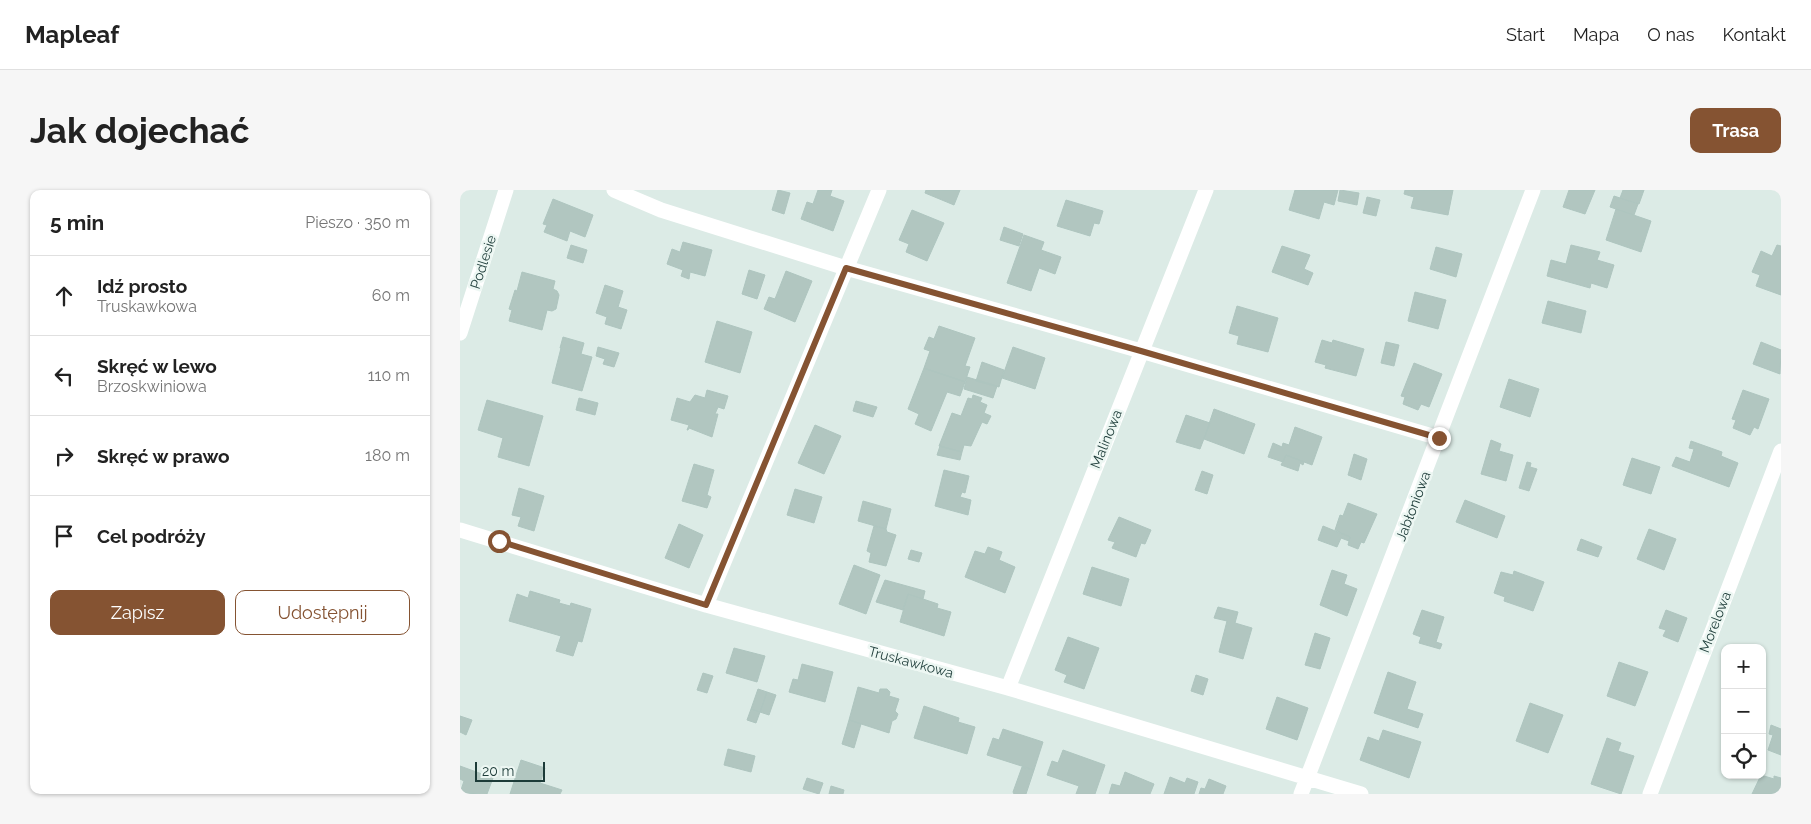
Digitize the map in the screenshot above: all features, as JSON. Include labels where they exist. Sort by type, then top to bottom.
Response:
[{"type":"street","name":"Podlesie","points":[[460,333],[506,190]]},
{"type":"street","points":[[614,190],[661,210],[846,268],[1141,351],[1439,438]]},
{"type":"street","points":[[706,605],[879,190]]},
{"type":"street","name":"Malinowa","points":[[1008,688],[1206,190]]},
{"type":"street","name":"Jabłoniowa","points":[[1301,794],[1533,190]]},
{"type":"street","name":"Morelowa","points":[[1650,794],[1781,451]]},
{"type":"street","name":"Truskawkowa","points":[[460,530],[706,605],[1008,688],[1361,794]]},
{"type":"building","points":[[778,190],[790,193],[784,214],[772,210]]},
{"type":"building","points":[[818,190],[832,190],[830,196],[844,201],[833,231],[801,219],[807,202],[813,204]]},
{"type":"building","points":[[926,190],[960,190],[954,205],[925,193]]},
{"type":"building","points":[[1295,190],[1338,190],[1334,205],[1324,202],[1319,219],[1289,210]]},
{"type":"building","points":[[1340,190],[1359,193],[1357,205],[1338,201]]},
{"type":"building","points":[[1405,190],[1453,190],[1448,215],[1411,208],[1414,197],[1404,194]]},
{"type":"building","points":[[1569,190],[1595,190],[1585,214],[1563,207]]},
{"type":"building","points":[[1623,190],[1644,190],[1639,204],[1620,198]]},
{"type":"building","points":[[1614,196],[1638,204],[1634,215],[1610,207]]},
{"type":"building","points":[[1367,197],[1380,200],[1376,216],[1363,213]]},
{"type":"building","points":[[553,199],[593,215],[585,237],[570,231],[567,241],[544,232],[547,225],[543,224]]},
{"type":"building","points":[[1066,200],[1103,211],[1099,224],[1094,223],[1090,236],[1057,226]]},
{"type":"building","points":[[1616,209],[1651,221],[1641,252],[1606,240]]},
{"type":"building","points":[[912,210],[944,223],[927,261],[906,252],[909,244],[899,240]]},
{"type":"building","points":[[1004,227],[1023,234],[1019,246],[1000,240]]},
{"type":"building","points":[[1024,235],[1044,242],[1041,250],[1061,257],[1055,274],[1039,268],[1031,291],[1007,283]]},
{"type":"building","points":[[683,242],[712,250],[705,276],[690,272],[689,279],[681,276],[683,270],[667,264],[672,249],[680,252]]},
{"type":"building","points":[[571,245],[587,250],[583,263],[567,258]]},
{"type":"building","points":[[1571,245],[1600,252],[1597,260],[1614,265],[1607,288],[1591,283],[1590,288],[1547,276],[1551,260],[1566,264]]},
{"type":"building","points":[[1777,245],[1781,246],[1781,295],[1756,286],[1760,275],[1752,272],[1761,251],[1772,256]]},
{"type":"building","points":[[1282,246],[1310,255],[1304,269],[1313,273],[1308,285],[1272,272]]},
{"type":"building","points":[[1436,247],[1462,254],[1456,277],[1430,269]]},
{"type":"building","points":[[749,270],[765,275],[757,299],[742,294]]},
{"type":"building","points":[[786,271],[812,281],[795,322],[764,309],[769,297],[775,299]]},
{"type":"building","points":[[522,272],[555,281],[553,289],[559,295],[556,309],[552,311],[547,310],[542,330],[509,321],[512,310],[509,309],[515,290],[517,291]]},
{"type":"building","points":[[605,285],[623,291],[618,307],[627,310],[621,329],[605,324],[607,317],[596,313]]},
{"type":"building","points":[[1415,292],[1446,300],[1438,329],[1408,321]]},
{"type":"building","points":[[1548,301],[1586,311],[1581,333],[1542,323]]},
{"type":"building","points":[[1237,306],[1278,318],[1268,352],[1237,344],[1239,336],[1229,333]]},
{"type":"building","points":[[717,321],[752,332],[740,373],[705,362]]},
{"type":"building","points":[[939,326],[975,338],[965,366],[970,367],[965,382],[924,368],[930,351],[924,349],[929,337],[934,339]]},
{"type":"building","points":[[563,337],[584,343],[581,354],[592,357],[582,391],[552,383]]},
{"type":"building","points":[[1322,340],[1332,343],[1333,340],[1364,349],[1356,376],[1325,368],[1326,365],[1315,362]]},
{"type":"building","points":[[1386,342],[1399,345],[1394,366],[1381,363]]},
{"type":"building","points":[[1761,342],[1781,350],[1780,374],[1753,364]]},
{"type":"building","points":[[598,347],[619,353],[614,367],[603,364],[605,359],[596,356]]},
{"type":"building","points":[[1013,347],[1045,358],[1035,389],[1002,378]]},
{"type":"building","points":[[982,362],[1004,370],[999,387],[976,381]]},
{"type":"building","points":[[1414,363],[1442,374],[1429,407],[1421,404],[1418,410],[1403,404],[1405,397],[1401,396]]},
{"type":"building","points":[[924,368],[965,382],[960,396],[947,392],[931,431],[915,424],[919,414],[908,409]]},
{"type":"building","points":[[967,377],[997,386],[993,398],[964,389]]},
{"type":"building","points":[[1509,379],[1539,389],[1530,417],[1500,407]]},
{"type":"building","points":[[707,390],[728,396],[724,409],[718,407],[715,414],[718,414],[712,437],[689,428],[687,430],[689,425],[671,420],[677,398],[690,402],[695,395],[705,398]]},
{"type":"building","points":[[1743,390],[1769,399],[1758,429],[1754,427],[1750,435],[1733,428],[1736,420],[1732,419]]},
{"type":"building","points":[[973,395],[982,398],[980,402],[987,405],[984,413],[991,416],[987,424],[982,422],[971,446],[964,445],[962,452],[939,446],[952,413],[961,416],[968,398],[972,399]]},
{"type":"building","points":[[579,398],[598,403],[595,415],[576,410]]},
{"type":"building","points":[[487,400],[543,416],[529,466],[498,457],[503,438],[478,430]]},
{"type":"building","points":[[856,401],[877,407],[873,417],[853,411]]},
{"type":"building","points":[[1214,409],[1255,424],[1244,454],[1204,439]]},
{"type":"building","points":[[1186,415],[1210,423],[1200,449],[1176,442]]},
{"type":"building","points":[[815,425],[841,436],[824,474],[798,463]]},
{"type":"building","points":[[1295,427],[1322,437],[1312,465],[1286,455],[1283,462],[1268,457],[1273,443],[1282,447],[1283,443],[1289,445]]},
{"type":"building","points":[[1491,440],[1501,444],[1499,451],[1513,455],[1506,481],[1481,474]]},
{"type":"building","points":[[1691,441],[1722,452],[1721,456],[1738,463],[1729,487],[1672,466],[1676,457],[1690,462],[1694,449],[1689,448]]},
{"type":"building","points":[[940,446],[962,452],[960,460],[937,455]]},
{"type":"building","points":[[1354,454],[1367,459],[1361,480],[1348,475]]},
{"type":"building","points":[[1286,455],[1304,462],[1303,465],[1300,463],[1298,471],[1281,465]]},
{"type":"building","points":[[1632,458],[1660,467],[1651,494],[1623,485]]},
{"type":"building","points":[[1527,462],[1531,463],[1530,467],[1537,469],[1529,491],[1519,488]]},
{"type":"building","points":[[694,464],[714,470],[707,495],[711,497],[707,508],[682,501]]},
{"type":"building","points":[[944,470],[969,476],[965,493],[962,492],[960,497],[971,500],[968,515],[935,506]]},
{"type":"building","points":[[1202,471],[1213,475],[1207,494],[1195,490]]},
{"type":"building","points":[[519,488],[544,496],[534,531],[518,526],[521,517],[512,515]]},
{"type":"building","points":[[795,489],[822,497],[814,523],[787,515]]},
{"type":"building","points":[[1465,500],[1505,516],[1497,538],[1456,522]]},
{"type":"building","points":[[863,501],[891,509],[886,529],[858,521]]},
{"type":"building","points":[[1348,503],[1377,514],[1364,543],[1361,542],[1358,549],[1348,545],[1350,537],[1335,530],[1340,515],[1343,516]]},
{"type":"building","points":[[1119,517],[1151,530],[1145,544],[1141,543],[1136,557],[1112,548],[1115,542],[1108,540]]},
{"type":"building","points":[[679,524],[703,535],[689,568],[665,558]]},
{"type":"building","points":[[874,526],[886,529],[887,532],[896,535],[886,566],[869,562],[871,553],[867,551]]},
{"type":"building","points":[[1323,526],[1350,537],[1349,541],[1341,538],[1337,547],[1318,540]]},
{"type":"building","points":[[1649,529],[1676,539],[1664,570],[1637,559]]},
{"type":"building","points":[[1581,539],[1602,547],[1598,557],[1577,550]]},
{"type":"building","points":[[988,547],[1002,552],[999,560],[1015,567],[1005,593],[965,577],[975,551],[985,554]]},
{"type":"building","points":[[911,550],[922,553],[919,562],[908,559]]},
{"type":"building","points":[[854,565],[880,575],[866,614],[839,604]]},
{"type":"building","points":[[1092,567],[1129,579],[1121,606],[1083,594]]},
{"type":"building","points":[[1332,570],[1347,575],[1344,584],[1357,589],[1347,616],[1320,605]]},
{"type":"building","points":[[1514,571],[1544,582],[1533,611],[1504,601],[1505,597],[1494,593],[1501,572],[1513,575]]},
{"type":"building","points":[[885,580],[925,591],[923,599],[908,594],[903,610],[876,602]]},
{"type":"building","points":[[530,591],[560,600],[559,603],[570,606],[571,603],[591,609],[582,642],[578,641],[573,656],[556,651],[561,636],[509,621],[517,594],[528,598]]},
{"type":"building","points":[[908,594],[938,604],[937,608],[951,612],[944,636],[900,622]]},
{"type":"building","points":[[1218,607],[1238,612],[1235,623],[1252,628],[1243,659],[1219,652],[1227,621],[1214,618]]},
{"type":"building","points":[[1422,610],[1444,617],[1436,642],[1442,644],[1440,649],[1419,643],[1421,637],[1413,634]]},
{"type":"building","points":[[1666,610],[1687,618],[1678,642],[1663,636],[1666,630],[1659,628]]},
{"type":"building","points":[[1315,633],[1330,638],[1320,669],[1305,665]]},
{"type":"building","points":[[1068,637],[1099,648],[1084,689],[1064,682],[1067,675],[1055,670]]},
{"type":"building","points":[[734,648],[765,656],[757,682],[726,673]]},
{"type":"building","points":[[1619,662],[1648,672],[1635,706],[1607,696]]},
{"type":"building","points":[[802,664],[833,672],[825,702],[789,692],[793,679],[798,680]]},
{"type":"building","points":[[1388,672],[1416,682],[1407,709],[1423,714],[1418,728],[1374,713]]},
{"type":"building","points":[[703,673],[713,676],[707,693],[697,690]]},
{"type":"building","points":[[1196,675],[1208,679],[1203,695],[1191,691]]},
{"type":"building","points":[[858,687],[879,693],[880,689],[887,689],[890,692],[889,696],[899,699],[895,711],[898,714],[896,719],[892,721],[889,733],[849,720]]},
{"type":"building","points":[[758,689],[767,692],[760,712],[751,709]]},
{"type":"building","points":[[767,692],[776,695],[769,715],[760,712]]},
{"type":"building","points":[[1277,697],[1308,708],[1297,740],[1266,729]]},
{"type":"building","points":[[1530,703],[1563,715],[1548,753],[1516,741]]},
{"type":"building","points":[[924,706],[959,718],[958,722],[975,727],[967,754],[914,738]]},
{"type":"building","points":[[751,709],[760,712],[756,723],[747,720]]},
{"type":"building","points":[[460,716],[472,720],[466,735],[460,732]]},
{"type":"building","points":[[849,720],[861,724],[854,748],[842,744]]},
{"type":"building","points":[[1771,725],[1781,729],[1781,755],[1768,750],[1773,735],[1769,734]]},
{"type":"building","points":[[1003,729],[1043,742],[1034,770],[987,755],[993,738],[999,740]]},
{"type":"building","points":[[1383,730],[1421,742],[1409,778],[1360,760],[1368,737],[1379,741]]},
{"type":"building","points":[[1607,738],[1621,743],[1618,751],[1634,756],[1621,794],[1591,784]]},
{"type":"building","points":[[728,749],[755,756],[751,772],[724,765]]},
{"type":"building","points":[[1063,750],[1105,765],[1095,794],[1076,794],[1079,786],[1047,775],[1052,761],[1058,763]]},
{"type":"building","points":[[521,760],[545,768],[540,783],[562,790],[560,794],[510,794]]},
{"type":"building","points":[[460,766],[493,778],[487,794],[460,793],[464,781],[460,779]]},
{"type":"building","points":[[1022,767],[1034,770],[1026,794],[1014,794],[1013,792]]},
{"type":"building","points":[[1125,772],[1154,784],[1150,794],[1109,794],[1112,784],[1120,786]]},
{"type":"building","points":[[1774,776],[1781,778],[1781,794],[1752,794],[1759,779],[1766,779],[1766,777],[1774,779]]},
{"type":"building","points":[[1170,777],[1185,783],[1187,778],[1198,782],[1194,794],[1164,794]]},
{"type":"building","points":[[807,778],[823,783],[819,794],[803,789]]},
{"type":"building","points":[[1209,779],[1226,786],[1223,794],[1199,794],[1201,788],[1205,789]]},
{"type":"building","points":[[831,786],[844,790],[843,794],[829,794]]},
{"type":"route","points":[[499,541],[706,605],[846,268],[1141,351],[1439,438]]}]
